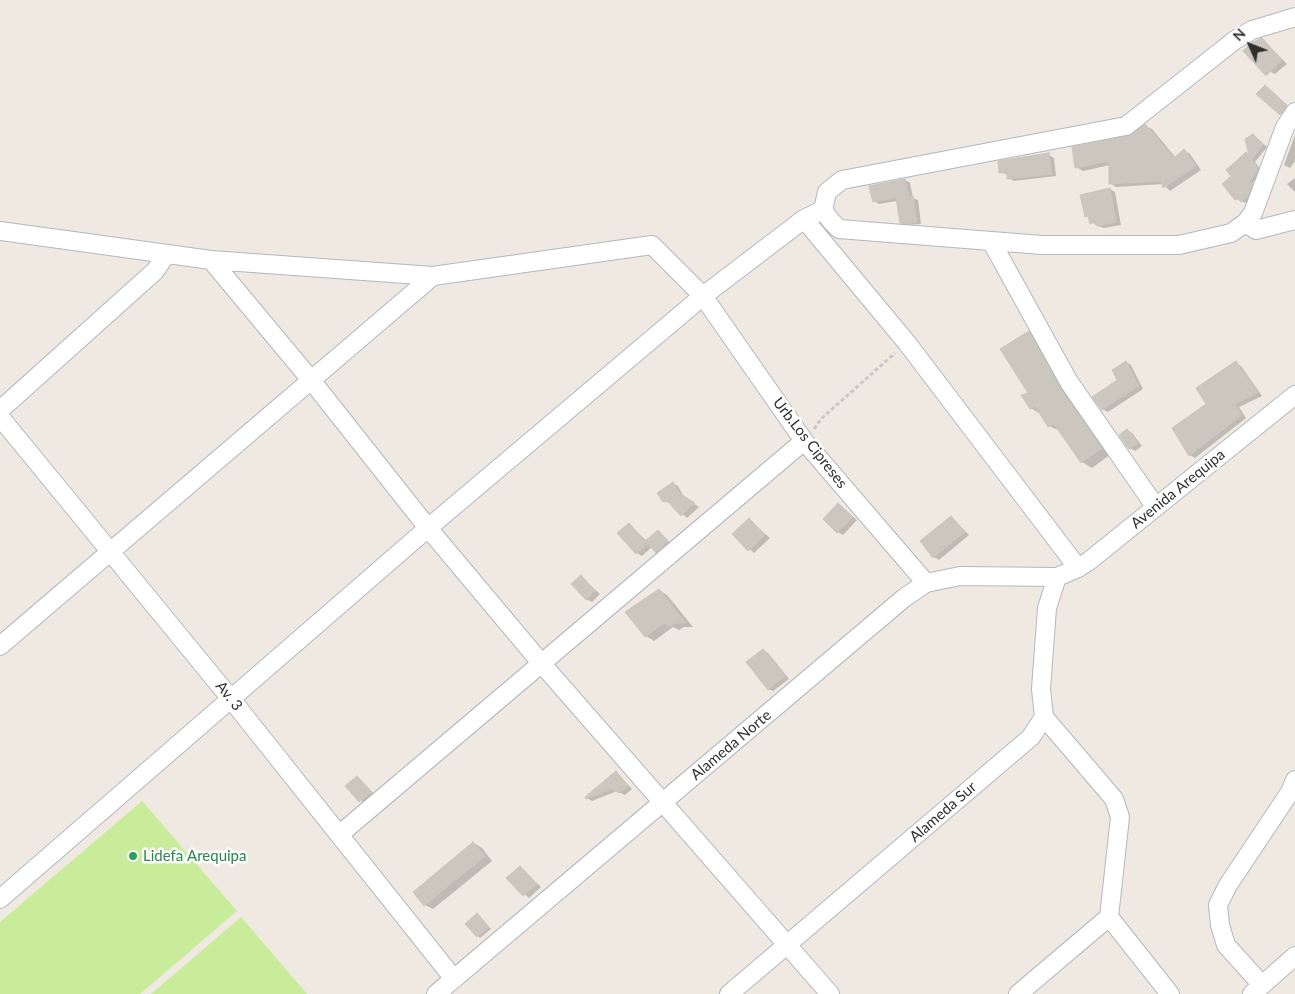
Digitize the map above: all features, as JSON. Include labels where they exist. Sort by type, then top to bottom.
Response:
[{"type":"street","points":[[1295,17],[1252,30],[1235,40],[1126,126],[842,180],[828,192],[824,210],[839,229],[1042,245],[1180,244],[1231,233],[1246,223],[1253,213],[1285,127],[1295,112]]},
{"type":"street","points":[[0,899],[428,528],[703,296],[804,219],[824,210]]},
{"type":"street","points":[[804,219],[907,343],[1078,568]]},
{"type":"street","points":[[1246,223],[1256,230],[1295,220]]},
{"type":"street","points":[[0,230],[211,260],[433,276]]},
{"type":"street","points":[[991,240],[1068,382],[1155,506]]},
{"type":"street","name":"Urb.Los Cipreses","points":[[433,276],[652,245],[703,296],[804,441],[926,582]]},
{"type":"street","points":[[0,410],[155,270],[166,255]]},
{"type":"street","points":[[211,260],[311,380],[428,528],[542,664],[830,994]]},
{"type":"street","points":[[0,646],[433,276]]},
{"type":"street","name":"Avenida Arequipa","points":[[1057,577],[1090,561],[1155,506],[1295,395]]},
{"type":"street","name":"Av. 3","points":[[0,417],[231,699],[454,979]]},
{"type":"street","points":[[340,834],[804,441]]},
{"type":"street","name":"Alameda Norte","points":[[436,994],[904,598],[926,582],[960,576],[1057,577]]},
{"type":"street","points":[[1018,994],[1109,917],[1120,817],[1114,800],[1044,717],[1041,688],[1047,608],[1057,577]]},
{"type":"street","name":"Alameda Sur","points":[[729,994],[1030,737],[1044,717]]},
{"type":"street","points":[[1295,780],[1290,792],[1228,886],[1218,905],[1220,925],[1226,945],[1257,989],[1295,956]]},
{"type":"street","points":[[1109,917],[1170,994]]},
{"type":"path","points":[[804,441],[821,419],[907,343]]},
{"type":"green space","name":"Lidefa Arequipa","points":[[142,801],[237,911],[140,994],[0,994],[0,922]]},
{"type":"green space","points":[[241,917],[307,994],[151,994]]},
{"type":"building","points":[[1262,38],[1282,60],[1266,76],[1243,51],[1251,43]]},
{"type":"building","points":[[1265,85],[1287,105],[1280,115],[1256,94]]},
{"type":"building","points":[[1145,124],[1174,158],[1184,149],[1196,166],[1163,188],[1161,181],[1109,184],[1109,161],[1075,168],[1072,147],[1128,136]]},
{"type":"building","points":[[1253,134],[1263,144],[1252,159],[1258,168],[1256,174],[1249,181],[1252,185],[1248,196],[1241,202],[1238,198],[1235,200],[1222,184],[1231,176],[1226,170],[1246,152],[1249,155],[1245,139]]},
{"type":"building","points":[[1049,153],[1052,174],[1007,179],[1007,172],[999,173],[998,161]]},
{"type":"building","points":[[905,179],[909,197],[913,196],[917,222],[906,224],[900,223],[896,198],[873,202],[869,186]]},
{"type":"building","points":[[1110,188],[1116,222],[1098,226],[1096,222],[1090,224],[1088,216],[1085,217],[1080,195]]},
{"type":"building","points":[[1029,331],[1060,388],[1102,448],[1081,463],[1054,424],[1048,427],[1035,406],[1030,409],[1021,395],[1028,393],[1000,349]]},
{"type":"building","points":[[1126,361],[1139,386],[1102,410],[1092,397],[1117,380],[1112,370]]},
{"type":"building","points":[[1236,361],[1258,393],[1235,404],[1242,415],[1189,456],[1172,428],[1206,404],[1196,388]]},
{"type":"building","points":[[1127,429],[1138,443],[1129,449],[1119,435]]},
{"type":"building","points":[[673,482],[679,493],[695,503],[681,516],[667,501],[663,502],[657,493]]},
{"type":"building","points":[[838,503],[853,517],[837,533],[823,519]]},
{"type":"building","points":[[951,516],[965,532],[933,558],[920,541]]},
{"type":"building","points":[[749,518],[765,535],[748,551],[732,534]]},
{"type":"building","points":[[629,523],[645,541],[658,530],[668,541],[656,553],[648,544],[636,554],[617,533]]},
{"type":"building","points":[[581,575],[595,591],[586,600],[571,584]]},
{"type":"building","points":[[659,589],[686,623],[675,623],[670,627],[664,623],[645,637],[625,612]]},
{"type":"building","points":[[763,649],[785,676],[768,690],[746,662]]},
{"type":"building","points":[[616,771],[628,786],[619,793],[612,789],[586,799],[585,797]]},
{"type":"building","points":[[357,776],[372,792],[359,802],[345,786]]},
{"type":"building","points":[[473,842],[485,856],[424,906],[413,892]]},
{"type":"building","points":[[520,866],[537,884],[523,896],[506,878]]},
{"type":"building","points":[[477,913],[489,927],[477,937],[465,924]]},
{"type":"place","name":"Lidefa Arequipa","points":[[133,856]]}]
